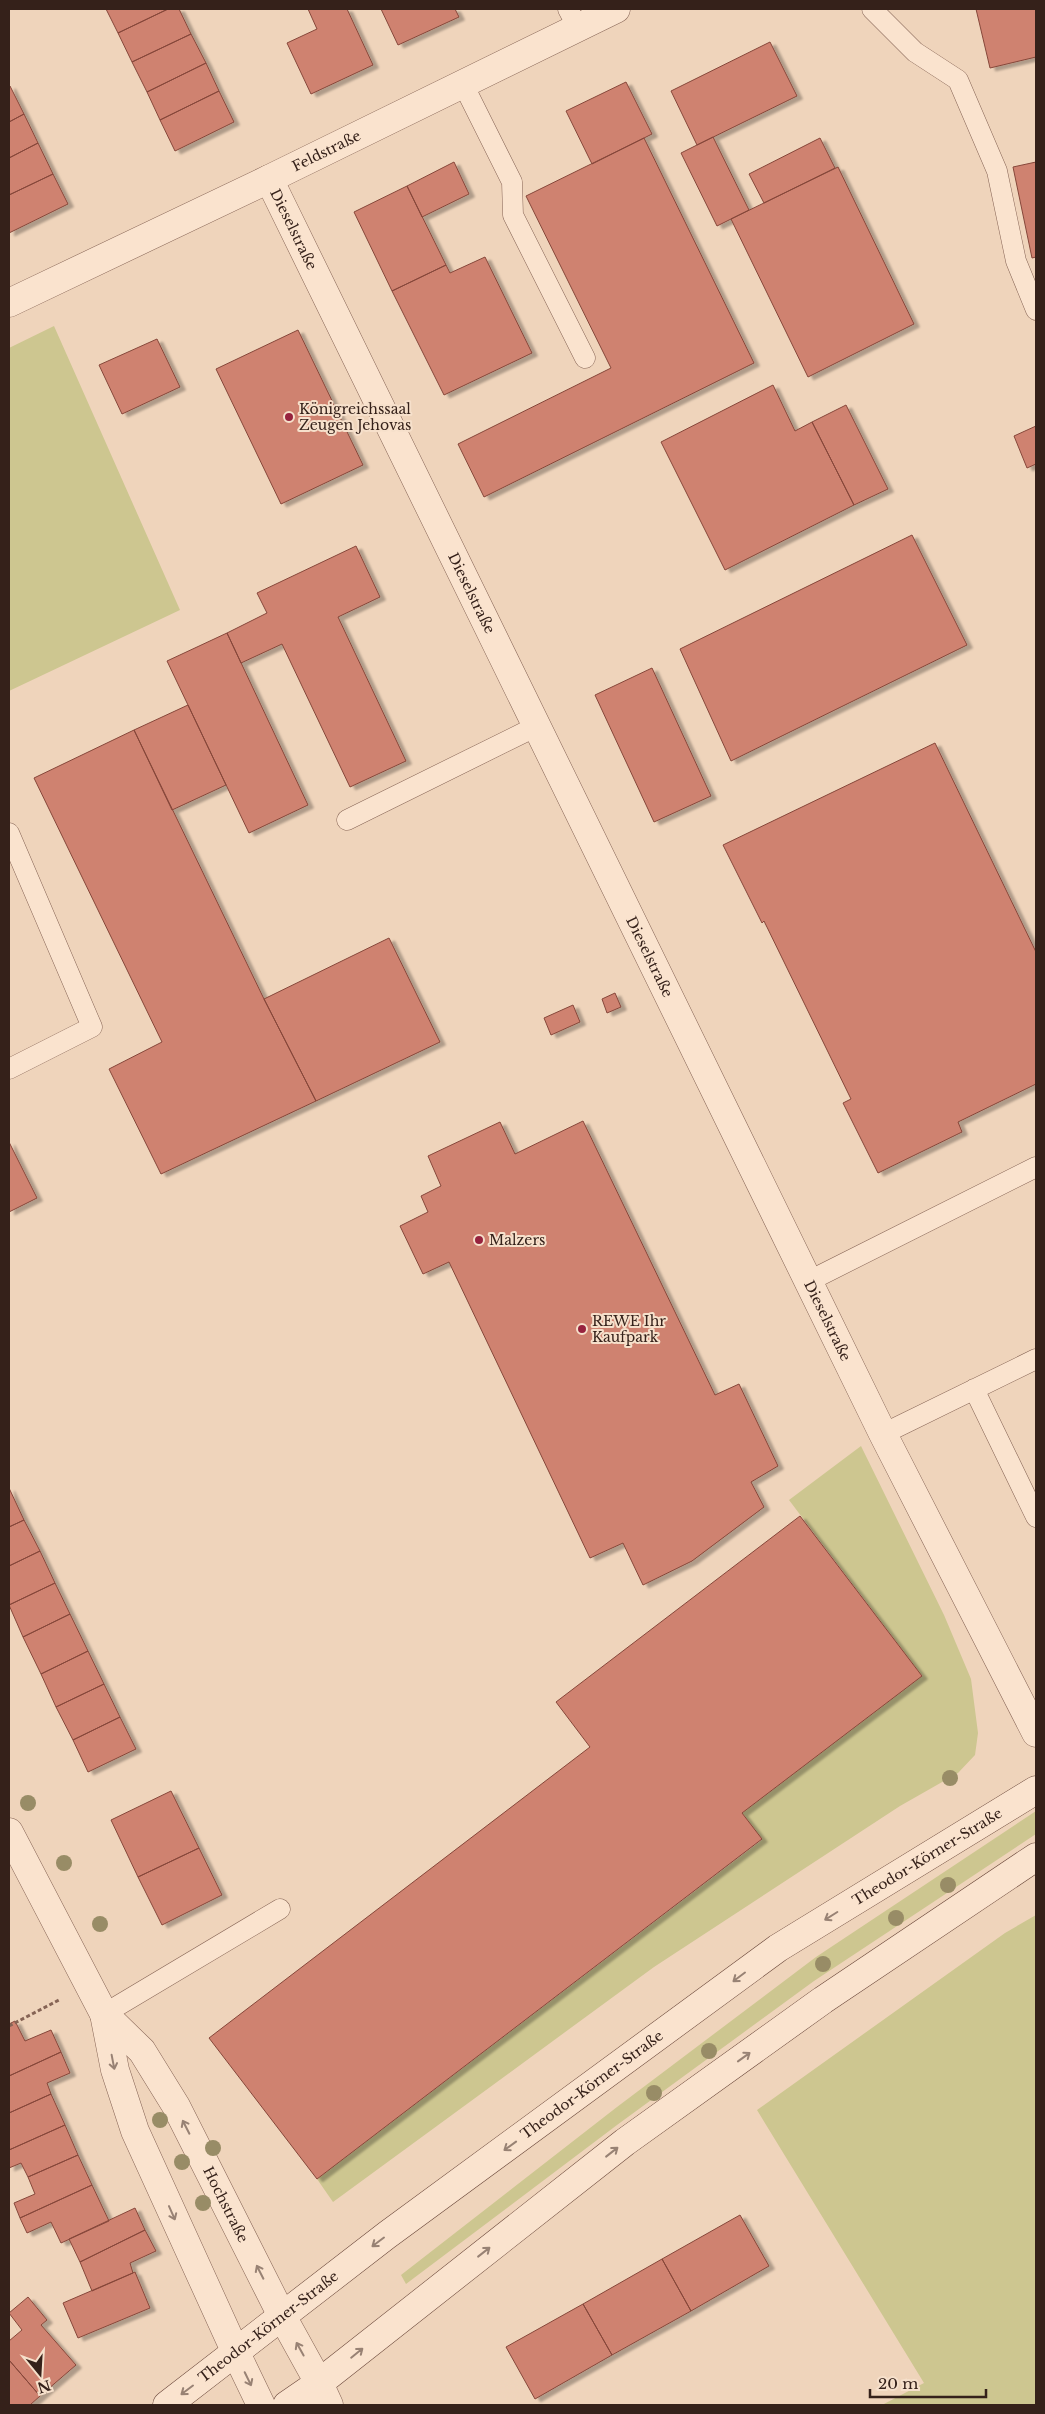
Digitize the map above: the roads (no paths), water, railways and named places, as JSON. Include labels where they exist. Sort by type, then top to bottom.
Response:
[{"type":"street","name":"Feldstraße","points":[[9,304],[463,84],[573,18],[616,9]]},
{"type":"street","name":"Dieselstraße","points":[[268,179],[883,1434],[1036,1733]]},
{"type":"street","name":"Theodor-Körner-Straße","points":[[167,2405],[387,2235],[778,1948],[1036,1790]]},
{"type":"street","name":"Hochstraße","points":[[9,1832],[15,1860],[89,1985],[104,2014],[115,2070],[136,2131],[261,2405]]},
{"type":"street","points":[[287,2405],[324,2394],[625,2142],[824,2000],[1036,1857]]},
{"type":"street","name":"Hochstraße","points":[[104,2014],[142,2051],[176,2106],[282,2316],[324,2394]]},
{"type":"lane","points":[[872,9],[915,52],[958,80],[997,171],[1016,261],[1036,310]]},
{"type":"lane","points":[[463,84],[512,182],[513,215],[585,358]]},
{"type":"lane","points":[[347,820],[535,727]]},
{"type":"lane","points":[[9,833],[92,1027],[9,1069]]},
{"type":"lane","points":[[808,1281],[1036,1167]]},
{"type":"lane","points":[[883,1434],[1036,1359]]},
{"type":"lane","points":[[974,1390],[1036,1517]]},
{"type":"lane","points":[[104,2014],[280,1909]]},
{"type":"place","name":"Königreichssaal Zeugen Jehovas","points":[[289,417]]},
{"type":"place","name":"Malzers","points":[[479,1240]]},
{"type":"place","name":"REWE Ihr Kaufpark","points":[[582,1329]]}]
